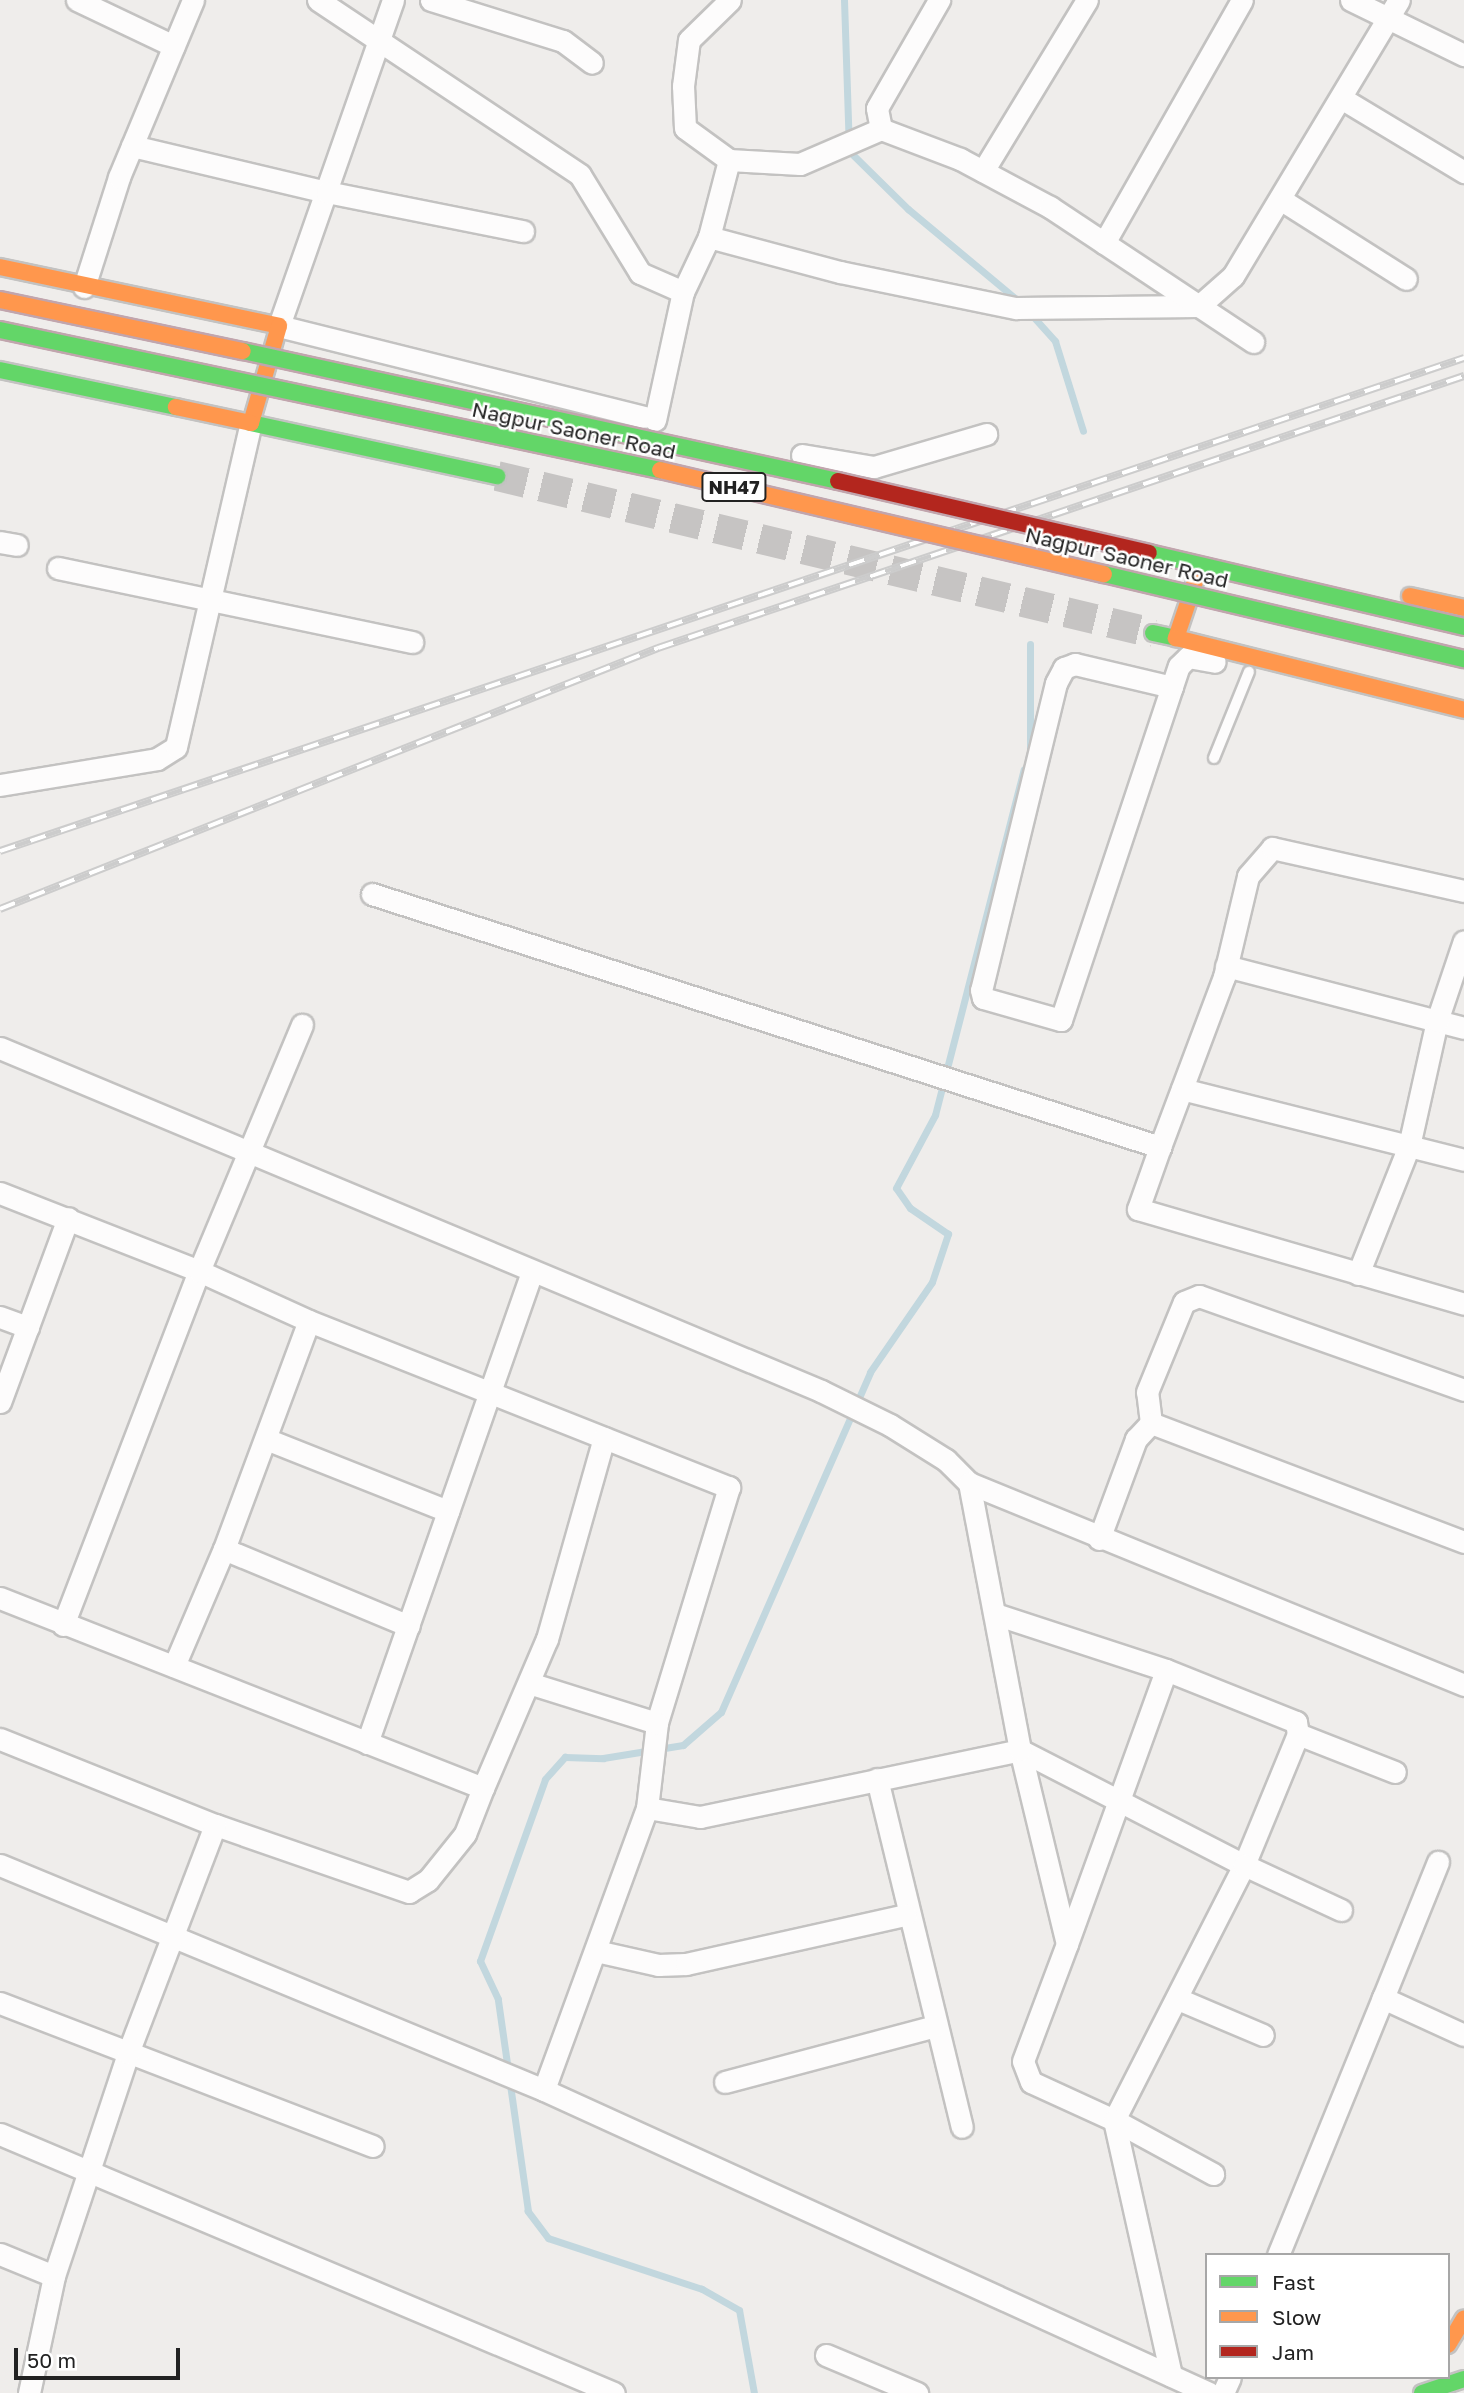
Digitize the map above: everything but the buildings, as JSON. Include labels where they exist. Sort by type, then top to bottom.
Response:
[{"type":"main road","points":[[0,267],[84,287],[279,326],[251,423]]},
{"type":"main road","name":"Nagpur Saoner Road","points":[[0,300],[639,434],[1464,627]]},
{"type":"main road","name":"Nagpur Saoner Road","points":[[0,330],[558,446],[1464,659]]},
{"type":"main road","points":[[0,369],[497,476]]},
{"type":"main road","points":[[1176,638],[1203,556],[1215,552],[1464,608]]},
{"type":"main road","points":[[1153,632],[1464,710]]},
{"type":"main road","points":[[1450,2342],[1464,2318]]},
{"type":"main road","points":[[1426,2388],[1464,2379]]},
{"type":"street","points":[[77,0],[174,46]]},
{"type":"street","points":[[84,287],[132,146],[192,0]]},
{"type":"street","points":[[318,0],[380,38],[580,175],[640,272],[683,292]]},
{"type":"street","points":[[393,0],[279,326],[655,420],[807,456],[874,467],[986,434]]},
{"type":"street","points":[[431,0],[563,41],[592,63]]},
{"type":"street","points":[[730,0],[689,40],[683,86],[685,128],[729,160],[800,164],[881,129],[982,172],[1104,243],[1253,342]]},
{"type":"street","points":[[881,129],[877,108],[939,0]]},
{"type":"street","points":[[982,172],[1087,0]]},
{"type":"street","points":[[1104,243],[1242,0]]},
{"type":"street","points":[[1351,0],[1394,9],[1464,55]]},
{"type":"street","points":[[709,237],[840,272],[1016,308],[1199,306],[1233,276],[1394,9]]},
{"type":"street","points":[[1341,98],[1464,172]]},
{"type":"street","points":[[132,146],[327,192],[523,231]]},
{"type":"street","points":[[655,420],[683,292],[709,237],[729,160]]},
{"type":"street","points":[[1280,199],[1406,279]]},
{"type":"street","points":[[0,785],[157,760],[176,747],[208,597],[251,423]]},
{"type":"street","points":[[58,568],[208,597],[412,642]]},
{"type":"street","points":[[1172,687],[1075,664],[1064,668],[1046,723],[981,990],[983,998],[1061,1020],[1182,659],[1188,657],[1282,681],[1322,675]]},
{"type":"street","points":[[1464,891],[1272,848],[1248,876],[1226,966],[1138,1209],[1464,1304]]},
{"type":"street","points":[[372,894],[1160,1147]]},
{"type":"street","points":[[1358,1274],[1409,1146],[1437,1021],[1464,941]]},
{"type":"street","points":[[1226,966],[1464,1028]]},
{"type":"street","points":[[63,1625],[199,1271],[302,1025]]},
{"type":"street","points":[[0,1048],[821,1391],[890,1425],[946,1460],[969,1483],[1099,1539],[1464,1685]]},
{"type":"street","points":[[1182,1088],[1464,1160]]},
{"type":"street","points":[[0,1192],[199,1271],[309,1321],[729,1487],[657,1723],[648,1808],[544,2090]]},
{"type":"street","points":[[0,1402],[68,1219]]},
{"type":"street","points":[[368,1743],[488,1391],[532,1272]]},
{"type":"street","points":[[1099,1539],[1136,1439],[1150,1423],[1147,1392],[1184,1302],[1199,1297],[1464,1390]]},
{"type":"street","points":[[0,1317],[28,1327]]},
{"type":"street","points":[[174,1666],[224,1549],[309,1321]]},
{"type":"street","points":[[1150,1423],[1464,1542]]},
{"type":"street","points":[[0,1738],[215,1825],[409,1892],[428,1880],[465,1834],[547,1639],[604,1438]]},
{"type":"street","points":[[266,1439],[448,1511]]},
{"type":"street","points":[[969,1483],[1020,1750],[1068,1944]]},
{"type":"street","points":[[224,1549],[410,1626]]},
{"type":"street","points":[[0,1598],[63,1625],[484,1788]]},
{"type":"street","points":[[995,1614],[1166,1670],[1296,1722],[1298,1734],[1244,1865],[1114,2120],[1171,2376]]},
{"type":"street","points":[[1166,1670],[1122,1800],[1023,2061],[1031,2082],[1114,2120],[1213,2174]]},
{"type":"street","points":[[529,1683],[657,1723]]},
{"type":"street","points":[[1298,1734],[1395,1772]]},
{"type":"street","points":[[648,1808],[700,1817],[1020,1750],[1122,1800],[1244,1865],[1341,1910]]},
{"type":"street","points":[[877,1779],[906,1915],[962,2127]]},
{"type":"street","points":[[29,2393],[54,2276],[92,2171],[128,2053],[215,1825]]},
{"type":"street","points":[[1279,2253],[1438,1862]]},
{"type":"street","points":[[0,1865],[544,2090],[1209,2393]]},
{"type":"street","points":[[596,1951],[658,1965],[686,1964],[906,1915]]},
{"type":"street","points":[[1383,1998],[1464,2035]]},
{"type":"street","points":[[1178,1999],[1264,2035]]},
{"type":"street","points":[[0,2003],[372,2146]]},
{"type":"street","points":[[725,2082],[935,2026]]},
{"type":"street","points":[[0,2134],[614,2393]]},
{"type":"street","points":[[0,2253],[54,2276]]},
{"type":"street","points":[[826,2355],[917,2393]]},
{"type":"lane","points":[[1214,758],[1249,672]]},
{"type":"waterway","points":[[844,0],[849,151],[908,209],[1021,303]]},
{"type":"waterway","points":[[1029,312],[1055,341],[1083,431]]},
{"type":"waterway","points":[[1030,644],[1030,748]]},
{"type":"waterway","points":[[754,2393],[739,2310],[702,2289],[548,2238],[528,2211],[498,1999],[480,1961],[545,1779],[565,1757],[603,1758],[683,1745],[721,1712],[870,1372],[932,1282],[948,1234],[910,1208],[896,1188],[935,1115],[1024,769]]},
{"type":"tunnel","points":[[497,476],[1153,633]]},
{"type":"railway","points":[[0,851],[1464,358]]},
{"type":"railway","points":[[0,909],[658,648],[1464,376]]},
{"type":"traffic: fast","points":[[0,330],[660,470]]},
{"type":"traffic: fast","points":[[243,351],[838,481]]},
{"type":"traffic: fast","points":[[0,370],[176,407]]},
{"type":"traffic: fast","points":[[251,423],[497,476]]},
{"type":"traffic: fast","points":[[1149,553],[1464,627]]},
{"type":"traffic: fast","points":[[1104,574],[1464,659]]},
{"type":"traffic: fast","points":[[1153,633],[1176,638]]},
{"type":"traffic: fast","points":[[1422,2393],[1464,2379]]},
{"type":"traffic: slow","points":[[0,267],[279,326],[251,423],[176,407]]},
{"type":"traffic: slow","points":[[0,300],[243,351]]},
{"type":"traffic: slow","points":[[660,470],[1104,574]]},
{"type":"traffic: slow","points":[[1198,573],[1176,638],[1464,710]]},
{"type":"traffic: slow","points":[[1410,596],[1464,608]]},
{"type":"traffic: slow","points":[[1450,2342],[1464,2318]]},
{"type":"traffic: jam","points":[[838,481],[1149,553]]}]
